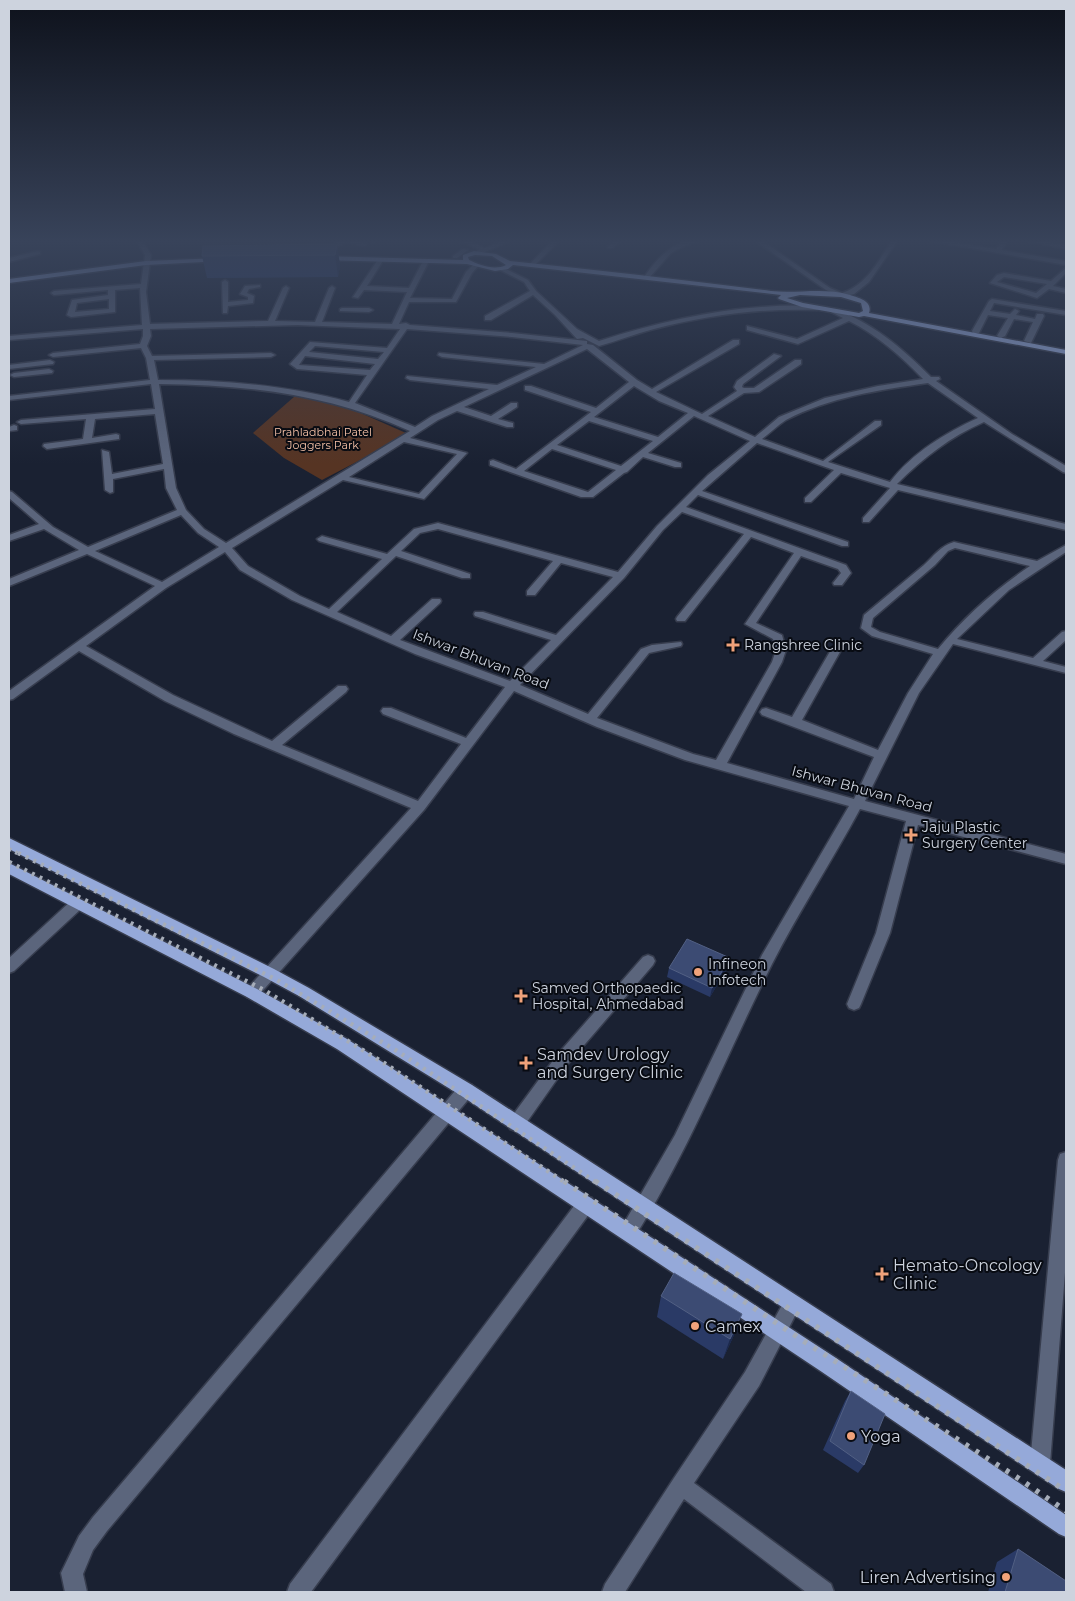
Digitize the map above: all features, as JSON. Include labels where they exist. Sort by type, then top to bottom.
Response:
[{"type":"main road","points":[[890,315],[1066,350]]},
{"type":"main road","points":[[897,315],[1066,350]]},
{"type":"main road","points":[[9,843],[269,973],[313,997],[466,1090],[1066,1482]]},
{"type":"main road","points":[[9,868],[252,993],[342,1044],[778,1332],[1066,1527]]},
{"type":"street","points":[[9,367],[86,353],[143,346],[147,336],[145,315]]},
{"type":"street","points":[[225,315],[225,323]]},
{"type":"street","points":[[271,323],[275,315]]},
{"type":"street","points":[[318,323],[321,315]]},
{"type":"street","points":[[338,323],[341,315]]},
{"type":"street","points":[[395,324],[399,315]]},
{"type":"street","points":[[488,318],[493,315]]},
{"type":"street","points":[[558,315],[640,382],[667,398],[758,438],[895,484],[1066,523]]},
{"type":"street","points":[[9,696],[162,586],[414,430],[592,344],[676,319],[703,315]]},
{"type":"street","points":[[9,338],[146,325],[338,323],[395,324],[462,329],[592,344],[679,321],[715,315]]},
{"type":"street","points":[[842,315],[876,333],[984,419],[1066,470]]},
{"type":"street","points":[[869,315],[876,327],[916,359],[933,379],[1016,434],[1066,464]]},
{"type":"street","points":[[976,331],[985,315]]},
{"type":"street","points":[[1000,315],[1036,321]]},
{"type":"street","points":[[1028,341],[1040,315]]},
{"type":"street","points":[[1001,336],[1012,317]]},
{"type":"street","points":[[750,328],[785,340],[798,342],[850,318]]},
{"type":"street","points":[[352,404],[406,325]]},
{"type":"street","points":[[655,390],[736,342]]},
{"type":"street","points":[[373,373],[297,367],[294,364],[313,344],[389,350]]},
{"type":"street","points":[[592,344],[634,382],[662,400],[693,413],[840,469],[1066,527]]},
{"type":"street","name":"Ishwar Bhuvan Road","points":[[143,346],[150,358],[171,488],[182,511],[201,531],[226,547],[244,568],[296,598],[393,640],[689,757],[1066,859]]},
{"type":"street","points":[[324,380],[352,347]]},
{"type":"street","points":[[85,363],[86,353]]},
{"type":"street","points":[[303,354],[381,362]]},
{"type":"street","points":[[150,358],[271,355]]},
{"type":"street","points":[[442,355],[545,366]]},
{"type":"street","points":[[742,390],[738,387],[740,383],[777,356]]},
{"type":"street","points":[[316,368],[326,357]]},
{"type":"street","points":[[706,414],[742,390],[756,390],[798,362]]},
{"type":"street","points":[[9,376],[49,371]]},
{"type":"street","points":[[410,378],[500,388]]},
{"type":"street","points":[[252,993],[420,807],[512,686],[620,576],[660,528],[712,477],[782,419],[828,400],[878,388],[933,379]]},
{"type":"street","points":[[9,398],[154,382],[205,383],[275,390],[352,404],[389,417],[414,430]]},
{"type":"street","points":[[517,472],[634,382]]},
{"type":"street","points":[[528,388],[597,411]]},
{"type":"street","points":[[492,419],[514,405]]},
{"type":"street","points":[[457,408],[510,424]]},
{"type":"street","points":[[21,422],[160,411]]},
{"type":"street","points":[[493,463],[590,496],[693,413]]},
{"type":"street","points":[[87,441],[91,416]]},
{"type":"street","points":[[587,418],[660,440]]},
{"type":"street","points":[[866,520],[895,484],[901,473],[944,440],[968,425],[984,419]]},
{"type":"street","points":[[827,460],[878,423]]},
{"type":"street","points":[[47,446],[116,437]]},
{"type":"street","points":[[340,477],[421,497],[463,453],[402,439]]},
{"type":"street","points":[[550,446],[624,470]]},
{"type":"street","points":[[105,452],[110,490]]},
{"type":"street","points":[[643,454],[678,465]]},
{"type":"street","points":[[109,477],[168,465]]},
{"type":"street","points":[[808,500],[840,469]]},
{"type":"street","points":[[698,472],[712,477]]},
{"type":"street","points":[[697,492],[845,544]]},
{"type":"street","points":[[9,494],[13,504],[86,550],[162,586]]},
{"type":"street","points":[[680,508],[846,570],[846,573],[838,583]]},
{"type":"street","points":[[9,583],[182,511]]},
{"type":"street","points":[[9,538],[45,524]]},
{"type":"street","points":[[330,613],[417,531],[438,526],[620,576]]},
{"type":"street","points":[[681,619],[749,534]]},
{"type":"street","points":[[322,539],[392,555],[466,576]]},
{"type":"street","points":[[940,653],[876,634],[866,628],[868,618],[932,563],[945,549],[954,545],[1040,565]]},
{"type":"street","points":[[628,1232],[645,1207],[674,1156],[757,980],[857,804],[880,755],[923,677],[950,640],[988,603],[1066,548]]},
{"type":"street","points":[[719,766],[777,662],[781,650],[778,638],[750,624],[800,552]]},
{"type":"street","points":[[531,593],[559,559]]},
{"type":"street","points":[[393,640],[436,601]]},
{"type":"street","points":[[479,614],[558,639]]},
{"type":"street","points":[[1035,662],[1066,634]]},
{"type":"street","points":[[950,640],[1066,670]]},
{"type":"street","points":[[590,718],[645,651],[650,648],[662,649],[677,644]]},
{"type":"street","points":[[79,646],[168,698],[273,746],[420,807]]},
{"type":"street","points":[[795,722],[836,650]]},
{"type":"street","points":[[273,746],[342,689]]},
{"type":"street","points":[[387,711],[469,743]]},
{"type":"street","points":[[766,712],[880,755]]},
{"type":"street","points":[[854,1004],[884,933],[913,818]]},
{"type":"street","points":[[9,967],[77,904]]},
{"type":"street","points":[[516,1124],[562,1060],[648,961]]},
{"type":"street","points":[[76,1592],[72,1573],[86,1543],[100,1524],[466,1090]]},
{"type":"street","points":[[1040,1464],[1066,1160]]},
{"type":"street","points":[[298,1592],[586,1204]]},
{"type":"street","points":[[613,1592],[681,1485],[752,1379],[792,1304]]},
{"type":"street","points":[[681,1485],[823,1592]]},
{"type":"green space","name":"Prahladbhai Patel Joggers Park","points":[[295,396],[347,407],[406,433],[368,456],[322,480],[284,458],[253,433]]},
{"type":"building","name":"Infineon Infotech","points":[[687,939],[730,958],[712,988],[669,968]]},
{"type":"building","points":[[674,1273],[742,1314],[730,1339],[661,1296]]},
{"type":"building","name":"Yoga","points":[[851,1391],[885,1414],[864,1465],[830,1441]]},
{"type":"building","points":[[1018,1549],[1066,1581],[1066,1592],[1005,1592]]},
{"type":"railway","points":[[9,849],[21,855]]},
{"type":"railway","points":[[18,853],[275,979],[397,1051],[597,1183]]},
{"type":"railway","points":[[9,862],[264,990],[384,1063],[566,1183]]},
{"type":"railway","points":[[564,1181],[802,1340],[1018,1478],[1066,1511]]},
{"type":"railway","points":[[595,1181],[1066,1491]]},
{"type":"place","name":"Rangshree Clinic","points":[[733,645]]},
{"type":"place","name":"Jaju Plastic Surgery Center","points":[[911,835]]},
{"type":"place","name":"Infineon Infotech","points":[[698,972]]},
{"type":"place","name":"Samved Orthopaedic Hospital, Ahmedabad","points":[[521,996]]},
{"type":"place","name":"Samdev Urology and Surgery Clinic","points":[[526,1063]]},
{"type":"place","name":"Hemato-Oncology Clinic","points":[[882,1274]]},
{"type":"place","name":"Camex","points":[[695,1326]]},
{"type":"place","name":"Yoga","points":[[851,1436]]},
{"type":"place","name":"Liren Advertising","points":[[1006,1577]]}]
